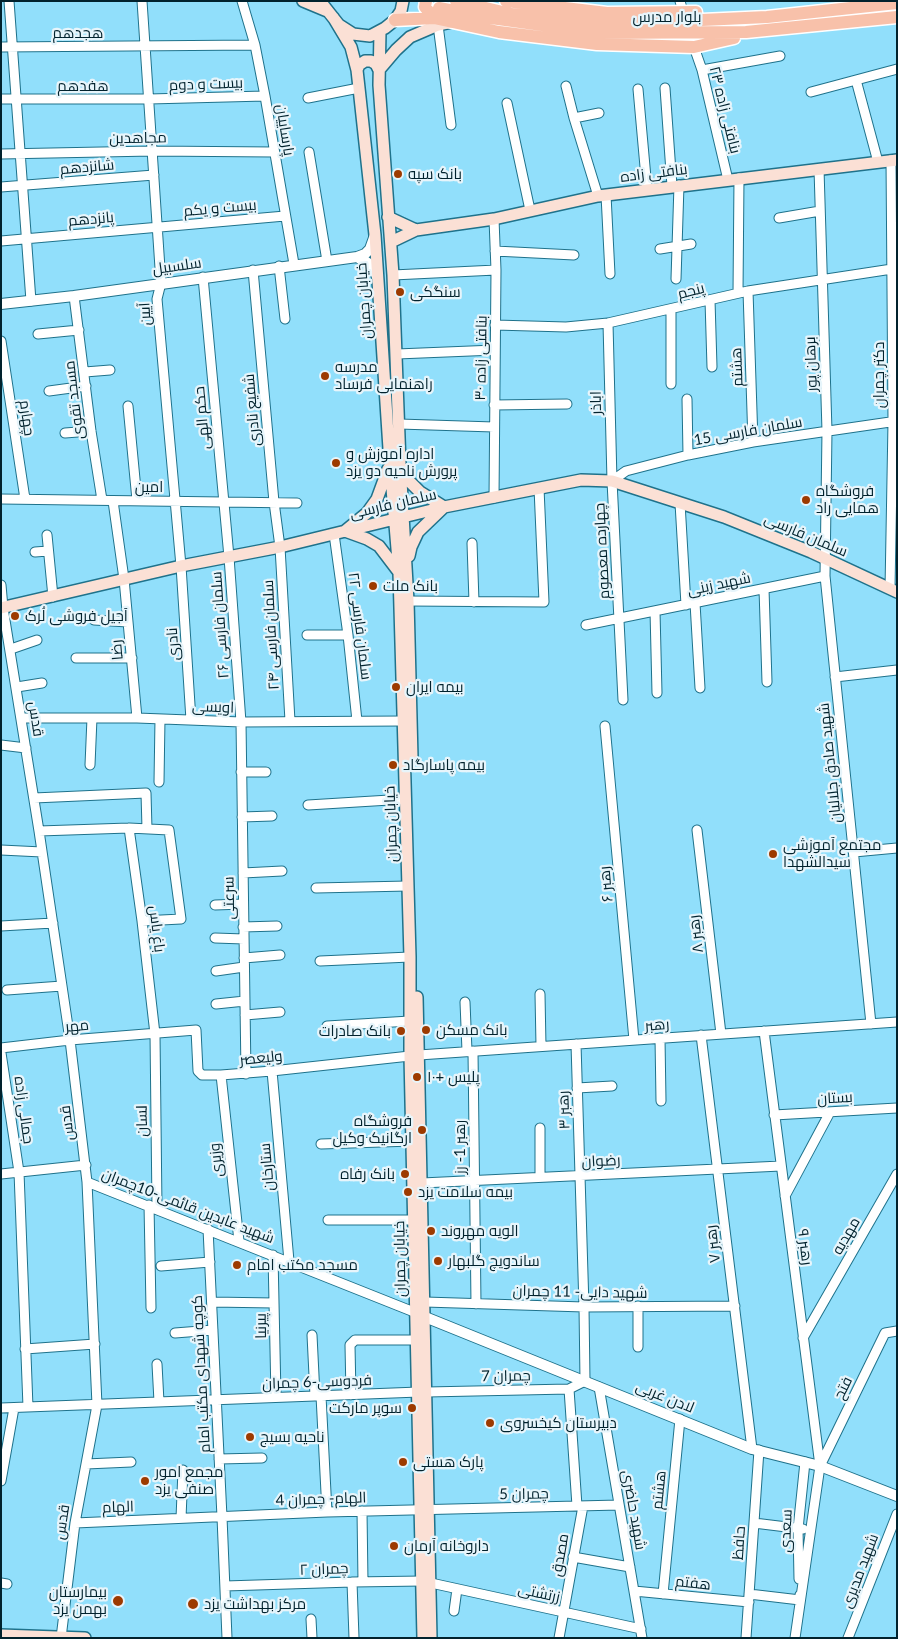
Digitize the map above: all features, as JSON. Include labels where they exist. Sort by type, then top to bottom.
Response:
[{"type":"main road","points":[[303,1],[326,10],[339,25],[353,34],[370,36],[395,20],[401,11],[403,1]]},
{"type":"main road","points":[[426,1],[425,7],[437,17]]},
{"type":"main road","name":"بلوار مدرس","points":[[456,1],[511,14],[615,24],[767,17],[897,3]]},
{"type":"main road","points":[[506,1],[607,13],[682,7],[739,10],[767,17]]},
{"type":"main road","name":"خیابان چمران","points":[[326,10],[351,47],[360,88],[393,423],[402,571],[403,721],[410,1021],[422,1183],[425,1302],[417,1340],[423,1392]]},
{"type":"main road","points":[[395,20],[437,17],[499,32],[597,44],[694,47],[735,38],[746,32]]},
{"type":"main road","points":[[357,70],[364,61],[371,61],[376,64],[379,70],[410,37],[437,17]]},
{"type":"main road","name":"بلوار مدرس","points":[[437,17],[500,20],[600,33],[746,32],[897,17]]},
{"type":"main road","name":"خیابان چمران","points":[[380,31],[378,85],[391,242],[397,354],[393,423]]},
{"type":"main road","name":"بنافتی زاده","points":[[391,242],[416,230],[494,218],[602,195],[894,160]]},
{"type":"main road","points":[[388,217],[416,230]]},
{"type":"main road","points":[[395,464],[420,492],[444,508],[418,532],[402,571],[379,546],[367,539],[339,533],[367,513],[377,500],[395,464]]},
{"type":"main road","name":"سلمان فارسی","points":[[2,608],[181,566],[581,480],[612,481],[724,517],[826,559],[893,591]]},
{"type":"main road","name":"خیابان چمران","points":[[402,571],[408,601],[414,1055],[412,1141],[414,1220],[421,1315],[427,1582],[431,1638]]},
{"type":"main road","name":"خیابان چمران","points":[[423,1638],[427,1582]]},
{"type":"main road","points":[[1,1635],[85,1638]]},
{"type":"street","points":[[9,1],[31,301]]},
{"type":"street","name":"آیین","points":[[142,1],[161,284],[157,299],[181,566]]},
{"type":"street","name":"پارساییان","points":[[242,1],[255,45],[294,264]]},
{"type":"street","points":[[437,17],[451,125]]},
{"type":"street","name":"هجدهم","points":[[1,47],[255,45]]},
{"type":"street","name":"بنافتی زاده ۲۳","points":[[694,47],[733,179],[738,293]]},
{"type":"street","points":[[702,70],[780,56]]},
{"type":"street","points":[[811,92],[897,69]]},
{"type":"street","points":[[856,80],[878,162]]},
{"type":"street","points":[[566,86],[574,118],[602,195],[610,274]]},
{"type":"street","points":[[308,98],[360,88]]},
{"type":"street","points":[[665,88],[675,186],[676,279]]},
{"type":"street","points":[[638,89],[647,189]]},
{"type":"street","name":"بیست و دوم","points":[[149,100],[265,96]]},
{"type":"street","name":"هفدهم","points":[[1,99],[149,100]]},
{"type":"street","points":[[507,103],[530,210]]},
{"type":"street","points":[[574,118],[599,113]]},
{"type":"street","name":"مجاهدین","points":[[1,154],[152,151],[274,152]]},
{"type":"street","points":[[309,152],[327,260]]},
{"type":"street","name":"دکتر چمران","points":[[893,591],[895,350],[894,281],[892,269],[894,160]]},
{"type":"street","name":"برهان پور","points":[[818,169],[827,431],[826,559]]},
{"type":"street","name":"شانزدهم","points":[[1,187],[154,175]]},
{"type":"street","points":[[778,218],[820,211]]},
{"type":"street","name":"بیست و یکم","points":[[158,227],[285,216]]},
{"type":"street","name":"بنافتی زاده ۳۰","points":[[494,218],[496,270],[494,498]]},
{"type":"street","name":"پانزدهم","points":[[27,239],[158,227]]},
{"type":"street","points":[[357,257],[365,254],[370,249],[375,235]]},
{"type":"street","points":[[1,241],[27,239]]},
{"type":"street","points":[[660,250],[691,244]]},
{"type":"street","points":[[495,251],[574,255]]},
{"type":"street","points":[[357,257],[374,269],[378,279]]},
{"type":"street","name":"سلسبیل","points":[[1,304],[74,296],[279,266],[357,257]]},
{"type":"street","points":[[279,266],[285,319]]},
{"type":"street","name":"پنجم","points":[[495,324],[566,327],[608,323],[748,291],[892,269]]},
{"type":"street","name":"شفیع نادری","points":[[253,270],[274,502],[280,546]]},
{"type":"street","points":[[393,275],[496,270]]},
{"type":"street","name":"حکم الهی","points":[[203,277],[229,557]]},
{"type":"street","name":"هشتم","points":[[748,291],[753,442]]},
{"type":"street","name":"مسجد تقوی","points":[[74,296],[102,500]]},
{"type":"street","points":[[710,300],[712,368]]},
{"type":"street","points":[[671,310],[671,384]]},
{"type":"street","name":"اباذر","points":[[608,323],[612,481]]},
{"type":"street","points":[[38,334],[80,330]]},
{"type":"street","name":"چهارم","points":[[1,341],[25,499]]},
{"type":"street","points":[[397,354],[495,350]]},
{"type":"street","points":[[85,372],[110,370]]},
{"type":"street","points":[[49,391],[86,386]]},
{"type":"street","points":[[686,399],[688,455]]},
{"type":"street","points":[[494,405],[568,404]]},
{"type":"street","points":[[128,406],[137,500]]},
{"type":"street","name":"سلمان فارسی 15","points":[[612,481],[626,471],[688,455],[753,442],[895,422]]},
{"type":"street","points":[[393,423],[494,427]]},
{"type":"street","points":[[65,433],[92,431]]},
{"type":"street","name":"چهارده معصوم","points":[[612,481],[623,700]]},
{"type":"street","points":[[408,601],[544,602],[539,488]]},
{"type":"street","name":"امین","points":[[1,499],[297,503]]},
{"type":"street","name":"رضا","points":[[113,501],[124,579],[137,718]]},
{"type":"street","points":[[680,503],[700,688]]},
{"type":"street","name":"سلمان فارسی ۲۲","points":[[339,533],[357,721]]},
{"type":"street","points":[[47,535],[53,597]]},
{"type":"street","points":[[472,542],[474,602]]},
{"type":"street","name":"سلمان فارسی ۲۴","points":[[280,546],[290,721]]},
{"type":"street","points":[[35,552],[48,550]]},
{"type":"street","name":"سلمان فارسی ۲۶","points":[[229,557],[241,722]]},
{"type":"street","name":"شهید صادق جلالیان","points":[[826,559],[825,576],[871,1024]]},
{"type":"street","name":"نادری","points":[[181,566],[191,720]]},
{"type":"street","name":"شهید زینی","points":[[586,625],[825,576]]},
{"type":"street","points":[[764,589],[767,682]]},
{"type":"street","points":[[2,590],[2,608]]},
{"type":"street","name":"قدس","points":[[2,608],[11,649],[53,922],[70,1040],[87,1182],[97,1405],[75,1523],[61,1637]]},
{"type":"street","points":[[656,611],[657,693]]},
{"type":"street","points":[[94,620],[128,622]]},
{"type":"street","points":[[307,634],[348,635]]},
{"type":"street","points":[[11,649],[37,640]]},
{"type":"street","points":[[76,658],[132,658]]},
{"type":"street","points":[[835,677],[897,670]]},
{"type":"street","points":[[17,687],[42,682]]},
{"type":"street","name":"اویسی","points":[[22,718],[137,718],[241,722],[403,721]]},
{"type":"street","points":[[90,765],[92,718]]},
{"type":"street","points":[[159,782],[160,719]]},
{"type":"street","name":"سرعتی","points":[[241,722],[246,1074]]},
{"type":"street","name":"رهبر ۶","points":[[605,726],[634,1040]]},
{"type":"street","points":[[1,745],[26,748]]},
{"type":"street","points":[[241,772],[266,772]]},
{"type":"street","points":[[34,798],[146,793],[150,829]]},
{"type":"street","points":[[308,805],[406,799]]},
{"type":"street","points":[[242,818],[272,816]]},
{"type":"street","points":[[39,831],[128,828],[169,830],[181,919],[142,921]]},
{"type":"street","name":"باغ یاس","points":[[128,828],[156,1034]]},
{"type":"street","name":"رهبر ۸","points":[[697,830],[721,1034]]},
{"type":"street","points":[[854,852],[897,848]]},
{"type":"street","points":[[1,850],[42,852]]},
{"type":"street","points":[[243,873],[282,871]]},
{"type":"street","points":[[316,888],[408,886]]},
{"type":"street","points":[[215,905],[243,904]]},
{"type":"street","points":[[1,926],[53,922]]},
{"type":"street","points":[[244,926],[277,926]]},
{"type":"street","points":[[215,938],[244,939]]},
{"type":"street","points":[[216,971],[280,955]]},
{"type":"street","points":[[320,961],[410,957]]},
{"type":"street","points":[[7,990],[62,986]]},
{"type":"street","points":[[540,994],[541,1046]]},
{"type":"street","points":[[216,1004],[245,1001]]},
{"type":"street","name":"رهبر 1- رز","points":[[465,1002],[470,1051],[476,1304]]},
{"type":"street","points":[[245,1015],[280,1012]]},
{"type":"street","points":[[327,1026],[410,1021]]},
{"type":"street","name":"رهبر","points":[[414,1055],[897,1022]]},
{"type":"street","name":"ولیعصر","points":[[156,1034],[196,1030],[198,1071],[202,1075],[246,1074],[414,1055]]},
{"type":"street","name":"رهبر ۹","points":[[764,1031],[820,1466]]},
{"type":"street","name":"مهر","points":[[1,1048],[70,1040],[156,1034]]},
{"type":"street","name":"لسان","points":[[151,1308],[156,1034]]},
{"type":"street","name":"رهبر ۷","points":[[701,1035],[734,1306],[756,1450]]},
{"type":"street","points":[[660,1038],[661,1101]]},
{"type":"street","name":"رهبر ۳","points":[[576,1044],[585,1381]]},
{"type":"street","name":"جمالی زاده","points":[[1,1052],[19,1172],[28,1408]]},
{"type":"street","name":"ستارخان","points":[[272,1071],[289,1261]]},
{"type":"street","name":"وزیری","points":[[220,1076],[239,1241]]},
{"type":"street","points":[[577,1088],[612,1086]]},
{"type":"street","name":"بستان","points":[[774,1115],[897,1108]]},
{"type":"street","points":[[785,1197],[830,1112]]},
{"type":"street","points":[[540,1128],[540,1177]]},
{"type":"street","points":[[321,1144],[412,1141]]},
{"type":"street","points":[[1,1174],[86,1165]]},
{"type":"street","name":"رضوان","points":[[422,1183],[781,1166]]},
{"type":"street","name":"مهدیه","points":[[804,1338],[897,1174]]},
{"type":"street","name":"شهید عابدین قائمی-10چمران","points":[[87,1182],[421,1315]]},
{"type":"street","points":[[328,1220],[414,1220]]},
{"type":"street","name":"کوچه شهدای مکتب امام","points":[[208,1229],[226,1638]]},
{"type":"street","name":"پیرنیا","points":[[273,1255],[276,1397]]},
{"type":"street","points":[[162,1266],[210,1262]]},
{"type":"street","points":[[212,1302],[274,1303]]},
{"type":"street","name":"شهید دایی- 11 چمران","points":[[425,1302],[584,1307],[734,1306]]},
{"type":"street","points":[[638,1306],[638,1347]]},
{"type":"street","name":"لادن غربی","points":[[421,1315],[756,1450],[820,1466],[897,1496]]},
{"type":"street","points":[[175,1334],[213,1330]]},
{"type":"street","name":"فتح","points":[[820,1466],[886,1333],[897,1331]]},
{"type":"street","points":[[312,1335],[327,1512]]},
{"type":"street","points":[[351,1394],[350,1345],[355,1340],[417,1340]]},
{"type":"street","points":[[25,1349],[95,1344]]},
{"type":"street","points":[[157,1364],[159,1402]]},
{"type":"street","name":"چمران 7","points":[[423,1392],[569,1389],[585,1381]]},
{"type":"street","name":"شهید حاضری","points":[[599,1387],[641,1634]]},
{"type":"street","name":"مصدق","points":[[559,1638],[580,1506],[569,1389]]},
{"type":"street","name":"فردوسی-6 چمران","points":[[1,1408],[423,1392]]},
{"type":"street","points":[[1,1481],[14,1408]]},
{"type":"street","name":"هشتم","points":[[663,1594],[680,1419]]},
{"type":"street","name":"حافظ","points":[[746,1638],[754,1523],[756,1450]]},
{"type":"street","points":[[219,1459],[262,1458]]},
{"type":"street","points":[[86,1464],[131,1462]]},
{"type":"street","name":"سعدی","points":[[800,1600],[798,1529],[804,1462]]},
{"type":"street","name":"سعدی","points":[[795,1638],[820,1466]]},
{"type":"street","points":[[181,1518],[183,1470]]},
{"type":"street","name":"چمران 5","points":[[425,1510],[619,1505]]},
{"type":"street","name":"الهام- چمران 4","points":[[222,1517],[425,1510]]},
{"type":"street","points":[[362,1511],[363,1582]]},
{"type":"street","name":"شهید مدیری","points":[[848,1638],[897,1514]]},
{"type":"street","name":"الهام","points":[[75,1523],[222,1517]]},
{"type":"street","points":[[754,1523],[811,1530]]},
{"type":"street","points":[[573,1557],[630,1566]]},
{"type":"street","points":[[352,1582],[354,1638]]},
{"type":"street","name":"چمران ۲","points":[[225,1586],[427,1582]]},
{"type":"street","name":"زرتشتی","points":[[427,1582],[563,1612],[641,1634]]},
{"type":"street","points":[[454,1611],[457,1589]]},
{"type":"street","name":"هفتم","points":[[634,1590],[663,1594],[800,1600]]},
{"type":"street","points":[[311,1619],[312,1638]]},
{"type":"place","name":"بانک سپه","points":[[398,174]]},
{"type":"place","name":"سنگکی","points":[[400,292]]},
{"type":"place","name":"مدرسه راهنمایی فرساد","points":[[325,376]]},
{"type":"place","name":"اداره آموزش و پرورش ناحیه دو یزد","points":[[336,463]]},
{"type":"place","name":"فروشگاه همایی راد","points":[[806,500]]},
{"type":"place","name":"بانک ملت","points":[[373,586]]},
{"type":"place","name":"آجیل فروشی لُرک","points":[[15,616]]},
{"type":"place","name":"بیمه ایران","points":[[396,687]]},
{"type":"place","name":"بیمه پاسارگاد","points":[[393,765]]},
{"type":"place","name":"مجتمع آموزشی سیدالشهدا","points":[[773,854]]},
{"type":"place","name":"بانک مسکن","points":[[426,1030]]},
{"type":"place","name":"بانک صادرات","points":[[401,1031]]},
{"type":"place","name":"پلیس +۱۰","points":[[417,1077]]},
{"type":"place","name":"فروشگاه ارگانیک وکیل","points":[[422,1130]]},
{"type":"place","name":"بانک رفاه","points":[[405,1174]]},
{"type":"place","name":"بيمه سلامت يزد","points":[[408,1192]]},
{"type":"place","name":"الویه مهروند","points":[[431,1231]]},
{"type":"place","name":"ساندویچ گلبهار","points":[[438,1261]]},
{"type":"place","name":"مسجد مکتب امام","points":[[237,1265]]},
{"type":"place","name":"سوپر مارکت","points":[[412,1408]]},
{"type":"place","name":"دبیرستان کیخسروی","points":[[490,1423]]},
{"type":"place","name":"ناحیه بسیج","points":[[250,1437]]},
{"type":"place","name":"پارک هستی","points":[[403,1462]]},
{"type":"place","name":"مجمع امور صنفی یزد","points":[[145,1481]]},
{"type":"place","name":"داروخانه آرمان","points":[[394,1546]]},
{"type":"place","name":"بیمارستان بهمن یزد","points":[[118,1601]]},
{"type":"place","name":"مرکز بهداشت یزد","points":[[193,1604]]}]
